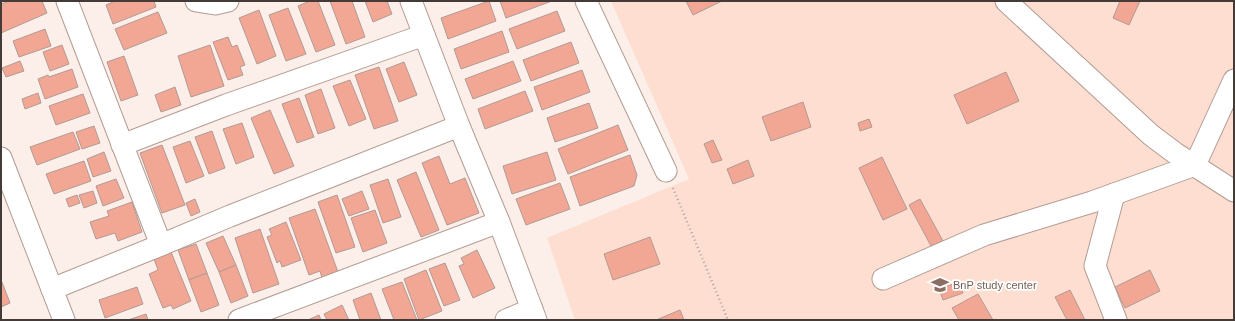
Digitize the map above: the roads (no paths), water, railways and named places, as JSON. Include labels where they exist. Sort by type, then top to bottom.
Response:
[{"type":"street","points":[[67,1],[161,246]]},
{"type":"street","points":[[196,1],[215,4],[228,1]]},
{"type":"street","points":[[411,1],[458,126],[499,222],[534,315],[506,320]]},
{"type":"street","points":[[586,1],[666,171]]},
{"type":"street","points":[[1006,1],[1150,135],[1234,191]]},
{"type":"street","points":[[122,145],[226,105],[424,35]]},
{"type":"street","points":[[883,279],[984,235],[1114,194],[1195,165],[1234,80]]},
{"type":"street","points":[[52,289],[161,246],[230,216],[458,126]]},
{"type":"street","points":[[1,158],[64,320]]},
{"type":"street","points":[[1114,194],[1095,266],[1116,320]]},
{"type":"street","points":[[239,320],[499,222]]},
{"type":"place","name":"BnP study center","points":[[940,285]]}]
